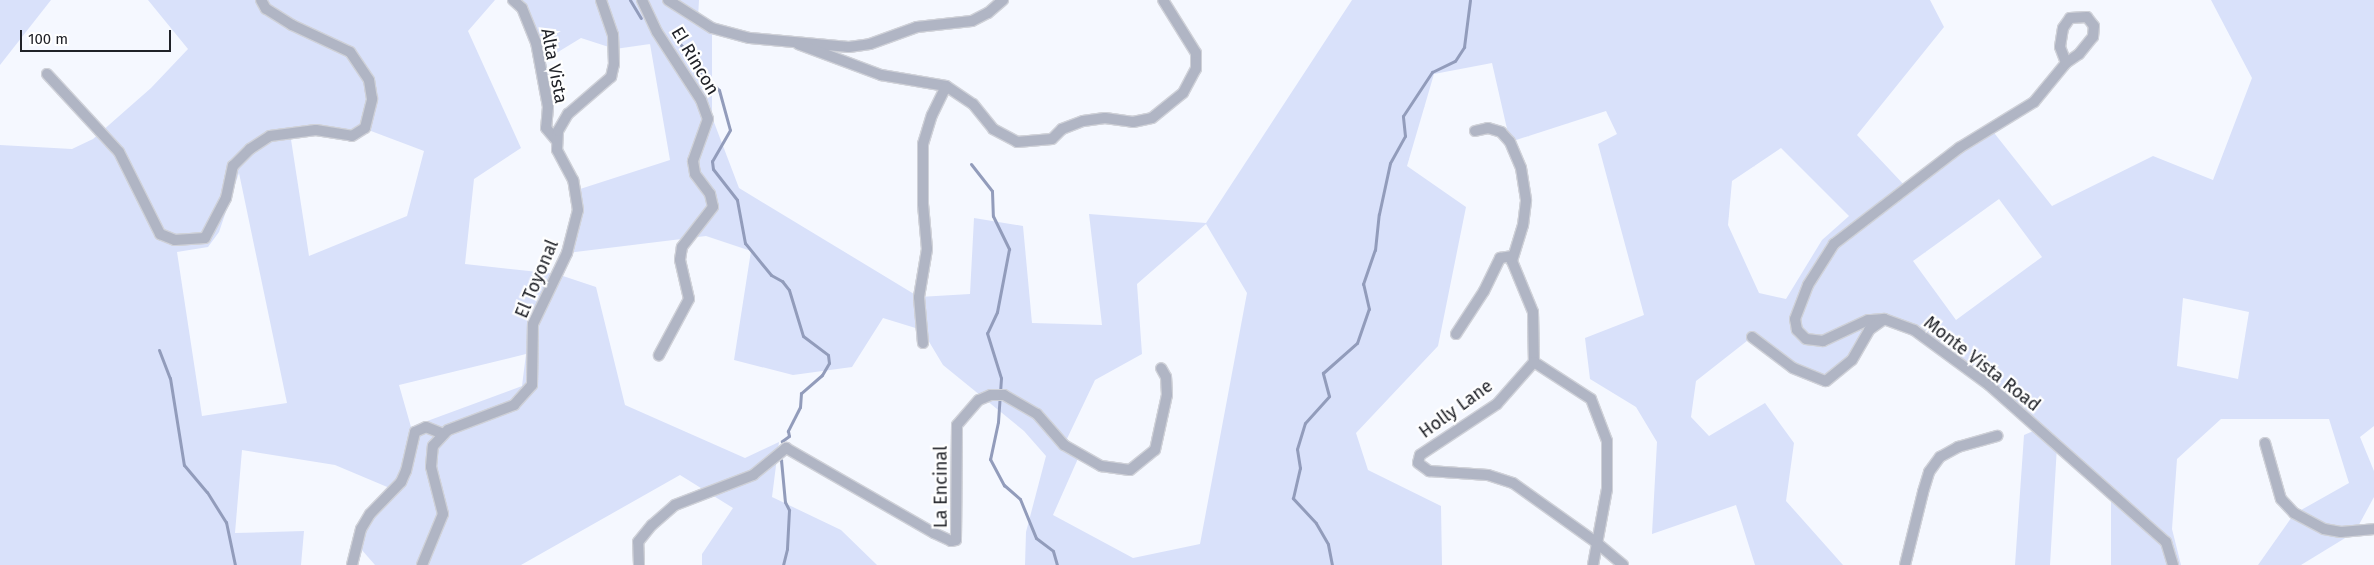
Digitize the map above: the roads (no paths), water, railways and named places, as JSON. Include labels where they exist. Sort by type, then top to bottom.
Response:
[{"type":"street","points":[[47,74],[119,152],[160,234],[174,240],[204,238],[226,198],[233,166],[250,149],[270,136],[316,130],[352,136],[365,128],[372,99],[369,80],[350,52],[292,25],[266,9],[262,0]]},
{"type":"street","name":"Alta Vista","points":[[513,0],[522,8],[536,42],[548,107],[546,128],[556,140]]},
{"type":"street","points":[[556,140],[568,114],[611,77],[615,49],[601,0]]},
{"type":"street","name":"El Rincon","points":[[642,0],[657,32],[701,100],[708,119],[693,161],[696,174],[710,194],[713,207],[682,248],[680,260],[689,299],[659,355]]},
{"type":"street","points":[[668,0],[712,28],[750,38],[798,44],[849,47],[870,44],[917,27],[972,21],[988,13],[1003,0]]},
{"type":"street","points":[[798,44],[880,75],[946,86],[974,104],[993,129],[1017,142],[1052,139],[1062,129],[1082,121],[1105,118],[1132,122],[1152,118],[1183,93],[1198,61],[1193,45],[1163,0]]},
{"type":"street","points":[[1884,319],[1868,320],[1823,341],[1806,339],[1797,330],[1795,319],[1808,285],[1834,244],[1959,148],[2034,102],[2066,63],[2079,54],[2093,37],[2094,26],[2087,17],[2070,18],[2063,28],[2060,47],[2066,63]]},
{"type":"street","points":[[923,343],[919,297],[927,249],[923,204],[923,144],[932,115],[946,86]]},
{"type":"street","points":[[1474,131],[1488,128],[1501,132],[1510,142],[1521,168],[1526,201],[1523,225],[1512,261],[1532,312],[1534,362],[1592,399],[1607,441],[1607,489],[1592,565]]},
{"type":"street","name":"El Toyonal","points":[[443,434],[514,405],[532,385],[533,324],[567,253],[578,210],[577,190],[557,150],[556,140]]},
{"type":"street","points":[[1456,334],[1484,291],[1500,258],[1513,256]]},
{"type":"street","points":[[1752,337],[1793,368],[1826,381],[1852,360],[1869,330],[1884,319]]},
{"type":"street","name":"Monte Vista Road","points":[[1884,319],[1914,330],[1996,391],[2166,542],[2173,565]]},
{"type":"street","name":"Holly Lane","points":[[1534,362],[1497,404],[1420,455],[1418,463],[1428,471],[1488,476],[1513,483],[1597,543],[1623,565]]},
{"type":"street","name":"La Encinal","points":[[639,565],[638,542],[652,525],[675,505],[753,475],[786,448],[934,533],[951,541],[956,540],[958,425],[979,400],[991,394],[1004,395],[1037,414],[1064,445],[1101,466],[1130,470],[1155,450],[1167,395],[1166,377],[1161,368]]},
{"type":"street","points":[[352,565],[365,521],[406,472],[416,432],[426,427],[443,434],[433,446],[430,457],[443,514],[422,565]]},
{"type":"street","points":[[1905,565],[1923,492],[1930,472],[1940,457],[1958,447],[1997,436]]},
{"type":"street","points":[[2264,443],[2282,499],[2294,513],[2324,529],[2342,532],[2374,530]]},
{"type":"waterway","points":[[630,0],[641,18]]},
{"type":"waterway","points":[[1332,565],[1328,544],[1316,523],[1293,498],[1300,468],[1297,449],[1305,423],[1329,396],[1323,373],[1357,343],[1369,309],[1363,284],[1375,250],[1379,214],[1390,163],[1405,136],[1403,116],[1432,72],[1455,61],[1464,47],[1470,0]]},
{"type":"waterway","points":[[672,36],[690,54],[700,73],[719,90],[730,130],[712,161],[713,169],[737,200],[745,243],[771,275],[782,281],[789,290],[803,336],[828,355],[829,363],[822,375],[801,393],[800,407],[788,431],[789,436],[782,441]]},
{"type":"waterway","points":[[971,164],[992,191],[993,216],[1009,249],[997,312],[987,333],[1001,378],[998,422],[990,459],[1004,485],[1020,499],[1036,538],[1053,551],[1057,565]]},
{"type":"waterway","points":[[159,350],[170,378],[184,465],[207,492],[226,522],[235,565]]},
{"type":"waterway","points":[[781,460],[785,502],[789,510],[787,549],[783,565]]}]
